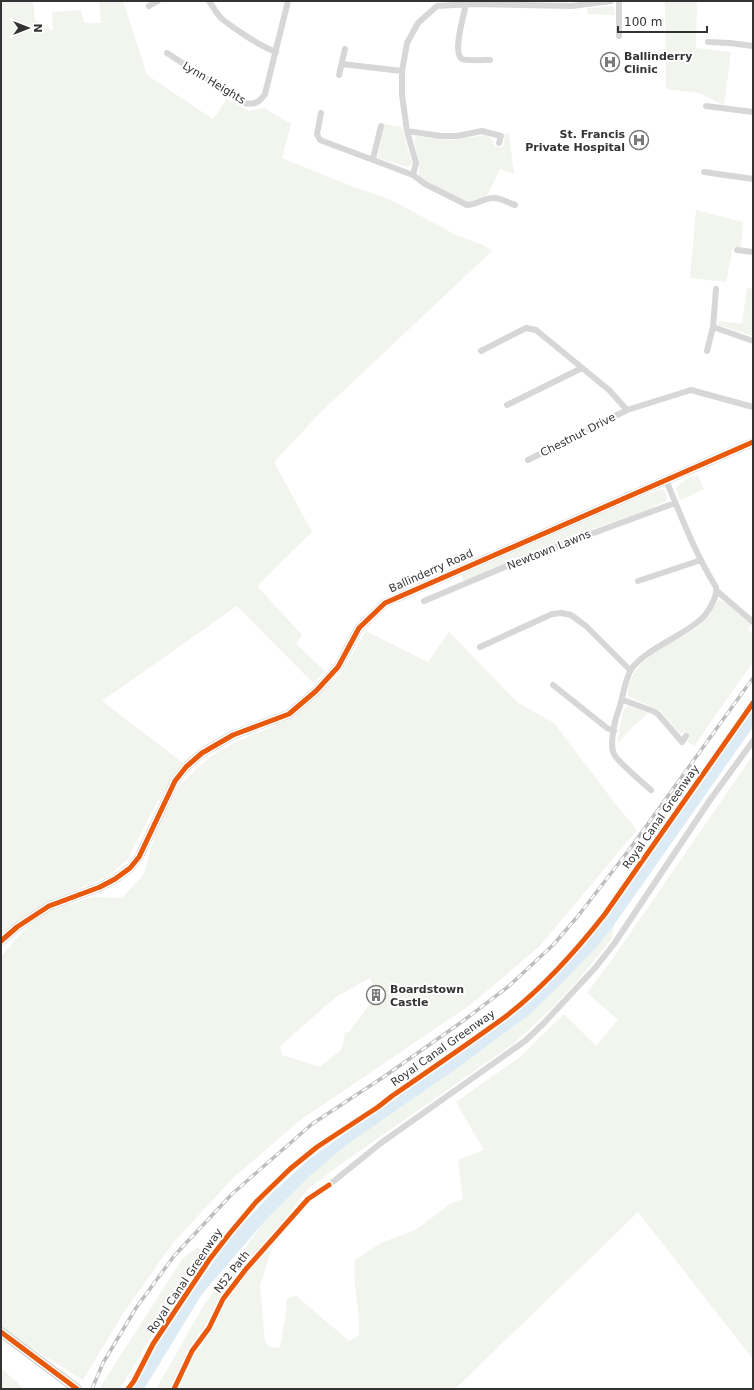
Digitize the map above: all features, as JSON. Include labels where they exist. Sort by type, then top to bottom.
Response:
[{"type":"main road","points":[[1,1332],[78,1389]]},
{"type":"street","points":[[149,6],[158,1]]},
{"type":"street","points":[[209,1],[222,18],[265,48],[276,52]]},
{"type":"street","name":"Lynn Heights","points":[[167,53],[244,103],[252,105],[260,101],[265,94],[288,1]]},
{"type":"street","points":[[412,175],[416,163],[408,131],[402,95],[402,71],[408,44],[418,23],[436,4],[572,3],[611,1]]},
{"type":"street","points":[[619,1],[619,36]]},
{"type":"street","points":[[466,4],[457,46],[460,57],[463,60],[490,60]]},
{"type":"street","points":[[708,42],[753,46]]},
{"type":"street","points":[[339,76],[345,49]]},
{"type":"street","points":[[342,64],[402,71]]},
{"type":"street","points":[[706,106],[753,112]]},
{"type":"street","points":[[321,113],[317,134],[320,140],[412,175],[425,184],[467,205],[475,205],[495,197],[513,202]]},
{"type":"street","points":[[373,159],[381,126]]},
{"type":"street","points":[[408,131],[449,136],[482,131],[501,136],[499,144]]},
{"type":"street","points":[[704,172],[753,179]]},
{"type":"street","points":[[737,250],[753,252]]},
{"type":"street","points":[[707,351],[713,327],[716,289]]},
{"type":"street","points":[[713,327],[753,341]]},
{"type":"street","name":"Chestnut Drive","points":[[481,351],[526,328],[536,330],[609,390],[627,410]]},
{"type":"street","points":[[506,404],[582,368]]},
{"type":"street","name":"Chestnut Drive","points":[[528,460],[627,410],[691,390],[753,407]]},
{"type":"street","name":"Ballinderry Road","points":[[1,941],[17,927],[49,906],[100,887],[115,879],[130,868],[139,857],[175,781],[186,767],[202,753],[233,735],[290,714],[316,691],[338,667],[360,628],[385,603],[753,442]]},
{"type":"street","points":[[651,790],[614,754],[612,747],[614,731],[630,670],[639,660],[701,621],[715,599],[716,592],[716,587],[701,560],[666,480]]},
{"type":"street","name":"Newtown Lawns","points":[[424,601],[531,556],[675,502]]},
{"type":"street","points":[[638,581],[701,560]]},
{"type":"street","points":[[716,592],[753,622]]},
{"type":"street","points":[[480,647],[552,614],[562,613],[571,615],[586,626],[630,670]]},
{"type":"street","points":[[553,685],[607,728],[614,731]]},
{"type":"street","points":[[622,700],[653,710],[682,742],[686,736]]},
{"type":"street","points":[[330,1186],[381,1143],[525,1040],[544,1023],[595,968],[614,944],[710,800],[753,741]]},
{"type":"shaded area","points":[[1,1],[33,1],[35,20],[53,31],[52,12],[81,10],[84,23],[101,23],[99,1],[123,1],[147,75],[213,119],[227,99],[249,111],[264,108],[291,124],[282,158],[351,186],[389,199],[456,235],[483,245],[492,251],[322,411],[274,462],[312,532],[257,586],[302,635],[296,644],[325,671],[313,683],[237,606],[102,701],[183,763],[156,804],[127,860],[107,877],[46,903],[1,934]]},
{"type":"shaded area","points":[[665,1],[697,1],[696,48],[731,52],[724,105],[699,93],[666,89]]},
{"type":"shaded area","points":[[614,6],[615,15],[588,14],[587,8]]},
{"type":"shaded area","points":[[384,124],[402,127],[412,164],[408,167],[378,158]]},
{"type":"shaded area","points":[[505,133],[509,134],[514,174],[500,169],[486,197],[475,203],[464,202],[419,177],[419,163],[414,139],[416,136],[450,140],[486,135],[492,139],[495,147],[503,147]]},
{"type":"shaded area","points":[[696,210],[743,222],[741,248],[733,247],[726,282],[690,278]]},
{"type":"shaded area","points":[[747,288],[753,289],[753,336],[718,325],[720,321],[742,324]]},
{"type":"shaded area","points":[[698,475],[704,489],[680,500],[676,488],[683,482]]},
{"type":"shaded area","points":[[661,489],[664,490],[667,498],[666,501],[645,511],[578,534],[464,582],[461,575],[630,501]]},
{"type":"shaded area","points":[[719,600],[725,602],[751,624],[748,629],[753,634],[753,662],[694,746],[687,741],[690,737],[684,731],[680,734],[661,711],[628,696],[630,683],[635,672],[643,662],[664,647],[700,626],[711,613]]},
{"type":"shaded area","points":[[366,631],[428,662],[449,632],[517,702],[554,723],[637,830],[539,947],[470,1005],[299,1121],[233,1178],[173,1243],[124,1312],[83,1380],[19,1340],[1,1326],[1,957],[24,930],[49,910],[93,897],[122,898],[144,874],[156,830],[179,786],[207,759],[232,744],[279,724],[299,712],[341,673]],"holes":[[[370,978],[377,994],[349,1032],[345,1033],[342,1049],[320,1067],[282,1055],[280,1046],[336,997]]]},
{"type":"shaded area","points":[[629,706],[649,713],[633,726],[617,744],[623,712],[625,708]]},
{"type":"shaded area","points":[[753,710],[753,727],[614,925],[596,948],[529,1015],[456,1069],[345,1146],[312,1174],[264,1222],[202,1294],[144,1389],[131,1389],[148,1359],[233,1234],[272,1193],[309,1159],[489,1033],[530,1002],[574,957],[606,918]]},
{"type":"shaded area","points":[[753,755],[753,1359],[638,1212],[455,1389],[156,1389],[205,1303],[264,1222],[312,1174],[345,1146],[456,1069],[529,1015],[596,948],[614,925],[612,938],[581,977],[550,1010],[513,1044],[337,1167],[308,1189],[289,1213],[272,1248],[260,1286],[265,1342],[269,1347],[280,1348],[286,1314],[287,1298],[296,1296],[349,1341],[359,1336],[359,1317],[354,1270],[355,1260],[381,1243],[417,1229],[450,1204],[463,1199],[458,1160],[484,1150],[456,1102],[520,1057],[564,1014],[596,1046],[618,1020],[587,993],[611,961]]},
{"type":"shaded area","points":[[198,1247],[202,1251],[120,1389],[99,1389],[183,1258]]},
{"type":"shaded area","points":[[1,1368],[24,1389],[1,1389]]},
{"type":"railway","points":[[92,1389],[103,1363],[136,1308],[174,1256],[232,1194],[312,1124],[385,1076],[463,1021],[509,986],[553,945],[578,916],[629,850],[753,678]]},
{"type":"cycle path","points":[[1,941],[17,927],[49,906],[100,887],[115,879],[130,868],[139,857],[175,781],[186,767],[202,753],[233,735],[289,714],[316,691],[338,667],[359,628],[385,603],[753,442]]},
{"type":"cycle path","name":"Royal Canal Greenway","points":[[128,1389],[134,1381],[153,1344],[209,1260],[256,1202],[290,1169],[317,1147],[378,1107],[505,1017],[533,994],[571,955],[605,914],[753,703]]},
{"type":"cycle path","name":"N52 Path","points":[[174,1389],[192,1351],[209,1328],[223,1299],[246,1269],[308,1199],[329,1185]]},
{"type":"cycle path","points":[[1,1332],[77,1389]]},
{"type":"place","name":"Ballinderry Clinic","points":[[610,62]]},
{"type":"place","name":"St. Francis Private Hospital","points":[[639,140]]},
{"type":"place","name":"Boardstown Castle","points":[[376,995]]}]
